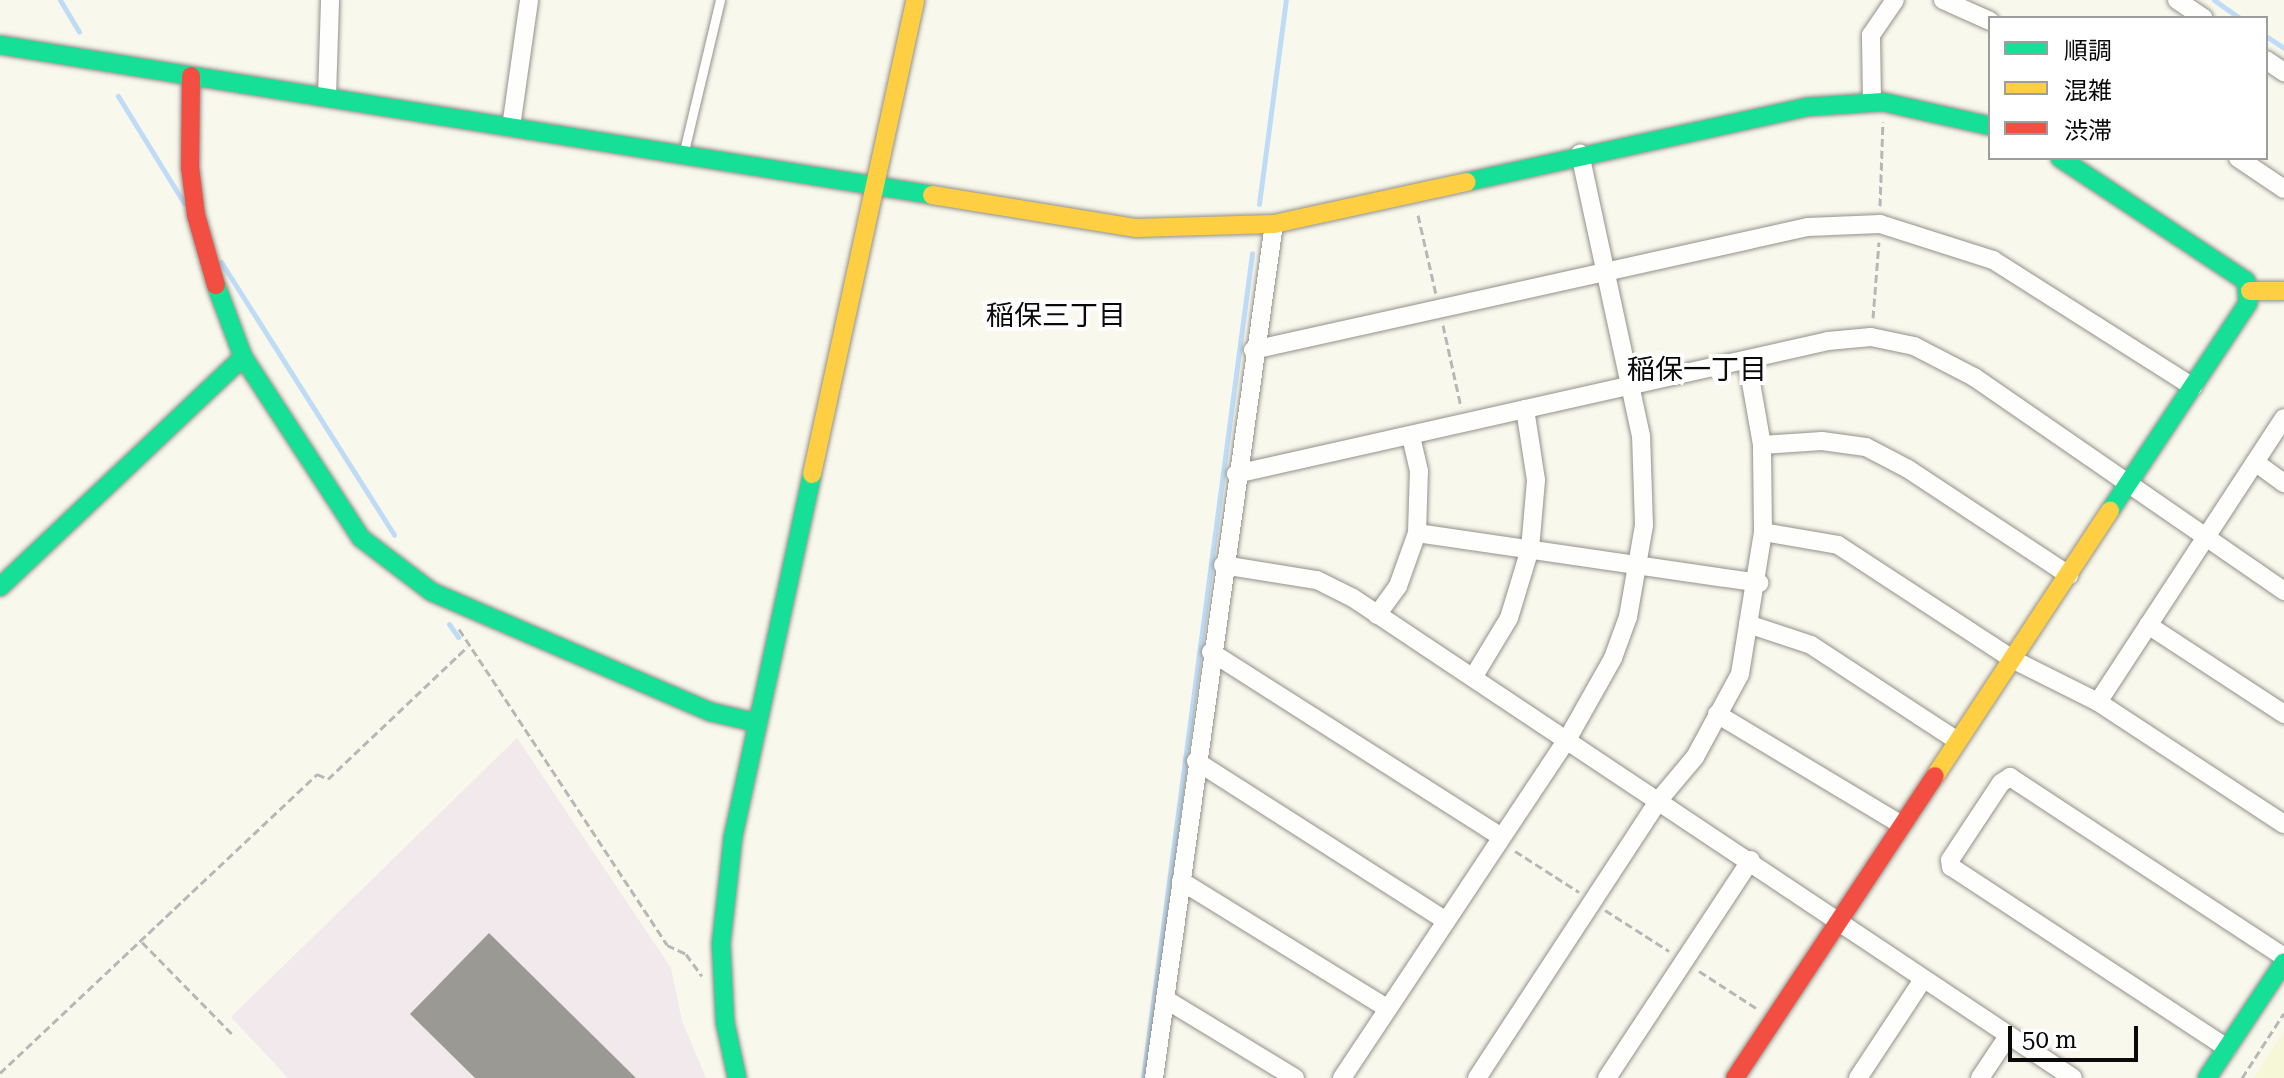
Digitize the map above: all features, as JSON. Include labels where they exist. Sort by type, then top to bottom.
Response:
[{"type":"street","points":[[327,97],[330,0]]},
{"type":"street","points":[[511,127],[529,0]]},
{"type":"street","points":[[737,1078],[722,981],[728,871],[915,0]]},
{"type":"street","points":[[1872,102],[1871,35],[1895,0]]},
{"type":"street","points":[[1943,0],[1988,20]]},
{"type":"street","points":[[2177,0],[2201,16]]},
{"type":"street","points":[[0,45],[1136,228],[1274,224],[1580,154],[1806,107],[1872,102],[1932,110],[1988,125]]},
{"type":"street","points":[[191,76],[190,167],[196,215],[215,288],[243,357],[361,538],[394,567],[454,602],[711,712],[758,723]]},
{"type":"street","points":[[1342,1078],[1568,738],[1613,658],[1641,567],[1644,483],[1641,436],[1603,276],[1580,154]]},
{"type":"street","points":[[1735,1078],[1837,918],[2248,303],[2250,291],[2246,281],[2063,160]]},
{"type":"street","points":[[2241,160],[2284,189]]},
{"type":"street","points":[[1154,1078],[1253,350],[1274,224]]},
{"type":"street","points":[[1253,350],[1603,276],[1808,227],[1880,224],[1993,260],[2193,387]]},
{"type":"street","points":[[2250,291],[2284,291]]},
{"type":"street","points":[[1236,474],[1628,385],[1871,337],[1914,346],[1974,377],[2130,482],[2204,539],[2284,591]]},
{"type":"street","points":[[0,587],[243,357]]},
{"type":"street","points":[[1477,1078],[1658,801],[1695,757],[1740,674],[1759,583],[1763,532],[1762,445],[1747,360]]},
{"type":"street","points":[[1474,676],[1509,618],[1530,549],[1536,480],[1525,409]]},
{"type":"street","points":[[2098,702],[2284,418]]},
{"type":"street","points":[[1377,615],[1398,586],[1417,533],[1419,471],[1411,436]]},
{"type":"street","points":[[1762,445],[1822,441],[1866,447],[1908,469],[2069,575]]},
{"type":"street","points":[[2255,462],[2284,483]]},
{"type":"street","points":[[1763,532],[1838,545],[2012,659],[2098,702],[2283,821]]},
{"type":"street","points":[[1417,533],[1759,583]]},
{"type":"street","points":[[1223,565],[1317,580],[1377,615],[1751,860],[1837,918],[1850,934],[2073,1078]]},
{"type":"street","points":[[1748,624],[1811,645],[1956,740]]},
{"type":"street","points":[[2148,625],[2284,714]]},
{"type":"street","points":[[1211,652],[1501,837]]},
{"type":"street","points":[[1717,714],[1900,824]]},
{"type":"street","points":[[1196,761],[1446,921]]},
{"type":"street","points":[[2207,1078],[2227,1048],[2284,959],[2010,777],[1950,860],[1951,867],[2227,1048]]},
{"type":"street","points":[[1607,1078],[1751,860]]},
{"type":"street","points":[[1181,881],[1388,1009]]},
{"type":"street","points":[[1858,1078],[1922,981]]},
{"type":"street","points":[[1165,999],[1295,1078]]},
{"type":"street","points":[[1980,1078],[2008,1036]]},
{"type":"lane","points":[[683,154],[720,0]]},
{"type":"path","points":[[454,602],[457,625],[667,945],[686,954],[704,978],[722,981]]},
{"type":"path","points":[[0,1073],[317,774],[328,779],[467,647]]},
{"type":"path","points":[[1501,837],[1774,1020]]},
{"type":"path","points":[[142,942],[234,1036]]},
{"type":"path","points":[[2242,1078],[2284,1013]]},
{"type":"shaded area","points":[[517,738],[671,968],[682,1021],[706,1078],[288,1078],[231,1017]]},
{"type":"green space","points":[[2284,1030],[2284,1078],[2254,1078]]},
{"type":"building","points":[[489,933],[636,1078],[475,1078],[410,1014]]},
{"type":"waterway","points":[[60,0],[79,32]]},
{"type":"waterway","points":[[1259,204],[1286,0]]},
{"type":"waterway","points":[[2214,0],[2237,16]]},
{"type":"waterway","points":[[2268,37],[2284,48]]},
{"type":"waterway","points":[[118,96],[184,203]]},
{"type":"waterway","points":[[1143,1078],[1252,253]]},
{"type":"waterway","points":[[221,262],[394,535]]},
{"type":"waterway","points":[[449,624],[458,637]]},
{"type":"traffic: fast","points":[[0,45],[932,195]]},
{"type":"traffic: fast","points":[[1466,182],[1806,107],[1883,102],[1988,126]]},
{"type":"traffic: fast","points":[[2063,160],[2246,281],[2248,303],[2110,511]]},
{"type":"traffic: fast","points":[[216,285],[243,357],[361,538],[432,592],[711,712],[758,723]]},
{"type":"traffic: fast","points":[[0,587],[243,357]]},
{"type":"traffic: fast","points":[[737,1078],[725,1022],[721,944],[733,837],[812,474]]},
{"type":"traffic: fast","points":[[2207,1078],[2284,962]]},
{"type":"traffic: slow","points":[[812,474],[915,0]]},
{"type":"traffic: slow","points":[[932,195],[1136,228],[1274,224],[1466,182]]},
{"type":"traffic: slow","points":[[2250,291],[2284,291]]},
{"type":"traffic: slow","points":[[1935,776],[2110,511]]},
{"type":"traffic: jam","points":[[191,76],[190,167],[196,215],[216,285]]},
{"type":"traffic: jam","points":[[1735,1078],[1935,776]]},
{"type":"district","name":"稲保三丁目","points":[[1056,316]]},
{"type":"district","name":"稲保一丁目","points":[[1697,370]]}]
